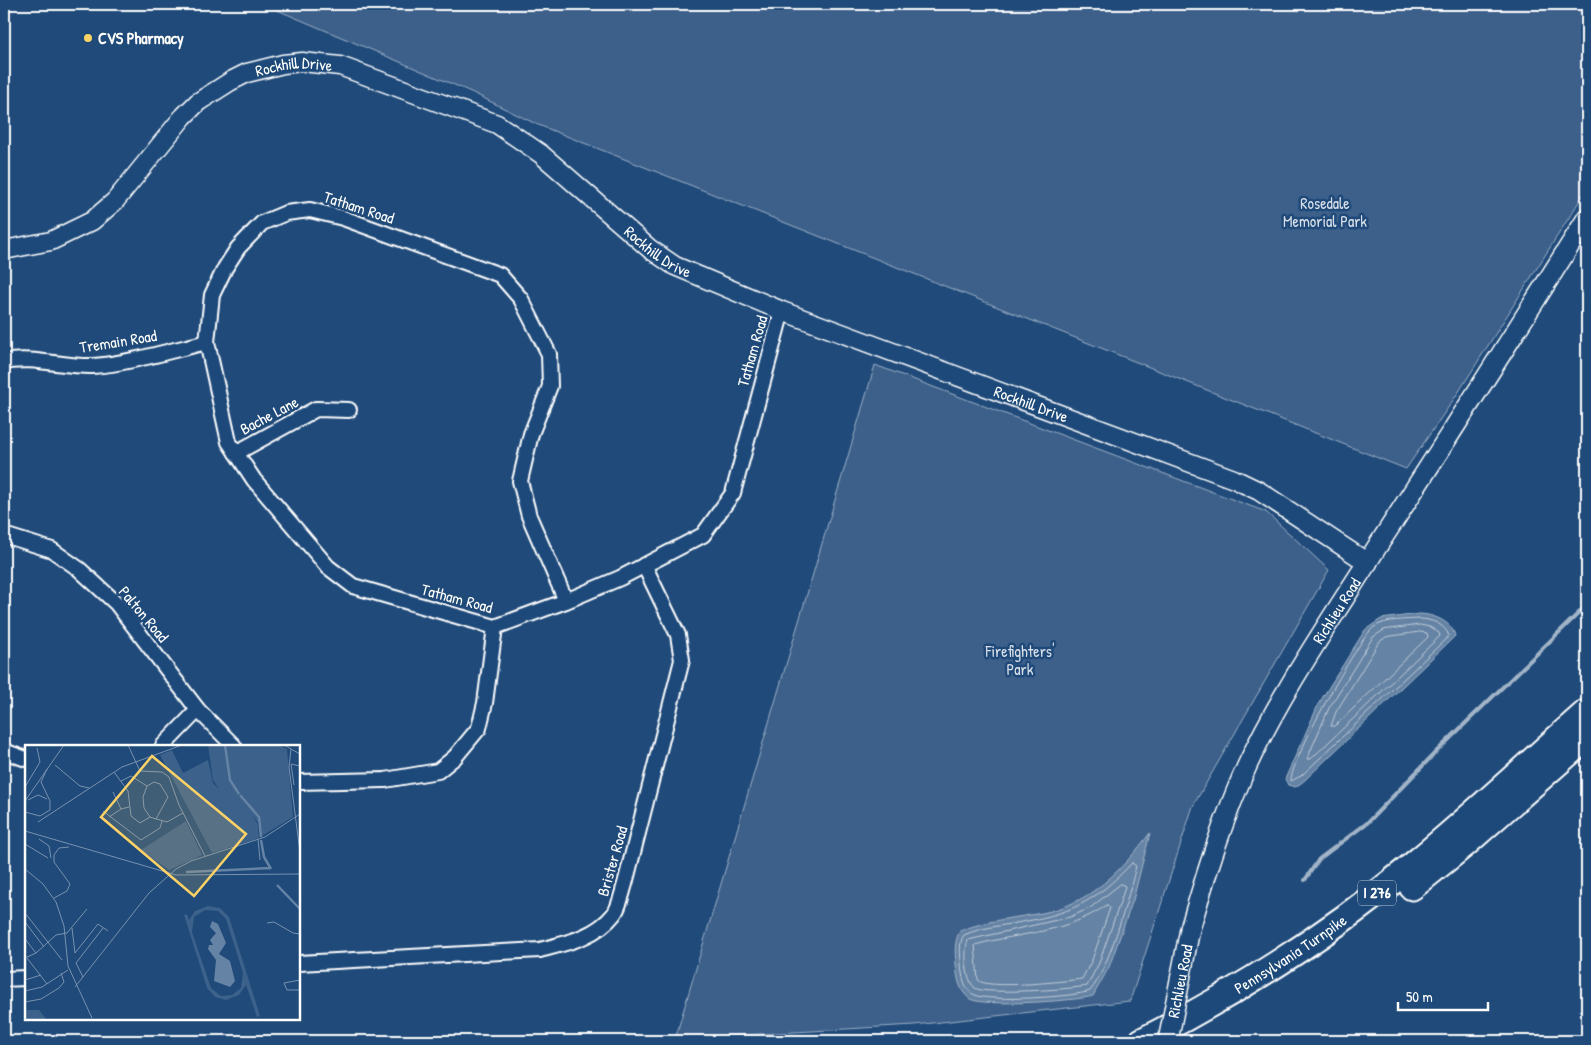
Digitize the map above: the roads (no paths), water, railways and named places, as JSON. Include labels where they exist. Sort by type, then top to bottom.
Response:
[{"type":"highway","name":"Pennsylvania Turnpike","points":[[1142,1041],[1238,988],[1353,911],[1415,864],[1587,712]]},
{"type":"highway","name":"Pennsylvania Turnpike","points":[[1179,1041],[1289,976],[1386,908],[1464,845],[1587,737]]},
{"type":"main road","name":"Richlieu Road","points":[[1168,1041],[1190,929],[1210,860],[1247,766],[1278,710],[1368,563],[1587,218]]},
{"type":"street","name":"Rockhill Drive","points":[[4,250],[51,242],[79,229],[98,217],[134,180],[183,117],[214,90],[247,73],[302,62],[322,63],[357,71],[497,124],[541,154],[650,249],[675,266],[782,311],[1234,479],[1259,491],[1368,563]]},
{"type":"street","name":"Tatham Road","points":[[566,601],[529,516],[520,481],[530,434],[550,386],[549,354],[521,299],[500,275],[342,218],[310,210],[286,213],[262,223],[238,248],[225,268],[212,296],[207,342],[228,442],[254,480],[308,544],[328,567],[353,586],[495,626],[566,601],[644,566],[703,535],[733,493],[782,311]]},
{"type":"street","name":"Tremain Road","points":[[4,362],[41,362],[71,366],[96,365],[207,342]]},
{"type":"street","name":"Bache Lane","points":[[236,453],[316,410],[349,410]]},
{"type":"street","name":"Palton Road","points":[[4,535],[52,550],[79,570],[116,603],[198,710],[233,745]]},
{"type":"street","name":"Brister Road","points":[[300,963],[540,950],[573,942],[597,930],[615,913],[625,884],[682,660],[678,635],[644,566]]},
{"type":"street","points":[[300,782],[385,780],[438,771],[455,757],[479,728],[485,703],[495,626]]},
{"type":"street","points":[[164,745],[198,710]]},
{"type":"street","points":[[4,751],[25,759]]},
{"type":"street","points":[[4,979],[25,978]]},
{"type":"water","points":[[1419,614],[1430,615],[1446,622],[1455,636],[1305,780],[1296,787],[1288,785],[1285,779],[1319,703],[1365,630],[1381,619]]},
{"type":"water","points":[[1150,833],[1133,900],[1109,967],[1093,996],[1050,1001],[993,1003],[970,999],[966,996],[959,983],[956,969],[955,947],[960,931],[990,922],[1042,913],[1075,902],[1104,884],[1128,860]]},
{"type":"waterway","points":[[1305,880],[1319,859],[1367,823],[1436,752],[1587,605]]},
{"type":"place","name":"CVS Pharmacy","points":[[88,38]]},
{"type":"park label","name":"Rosedale Memorial Park","points":[[1325,212]]},
{"type":"park label","name":"Firefighters' Park","points":[[1020,660]]}]
